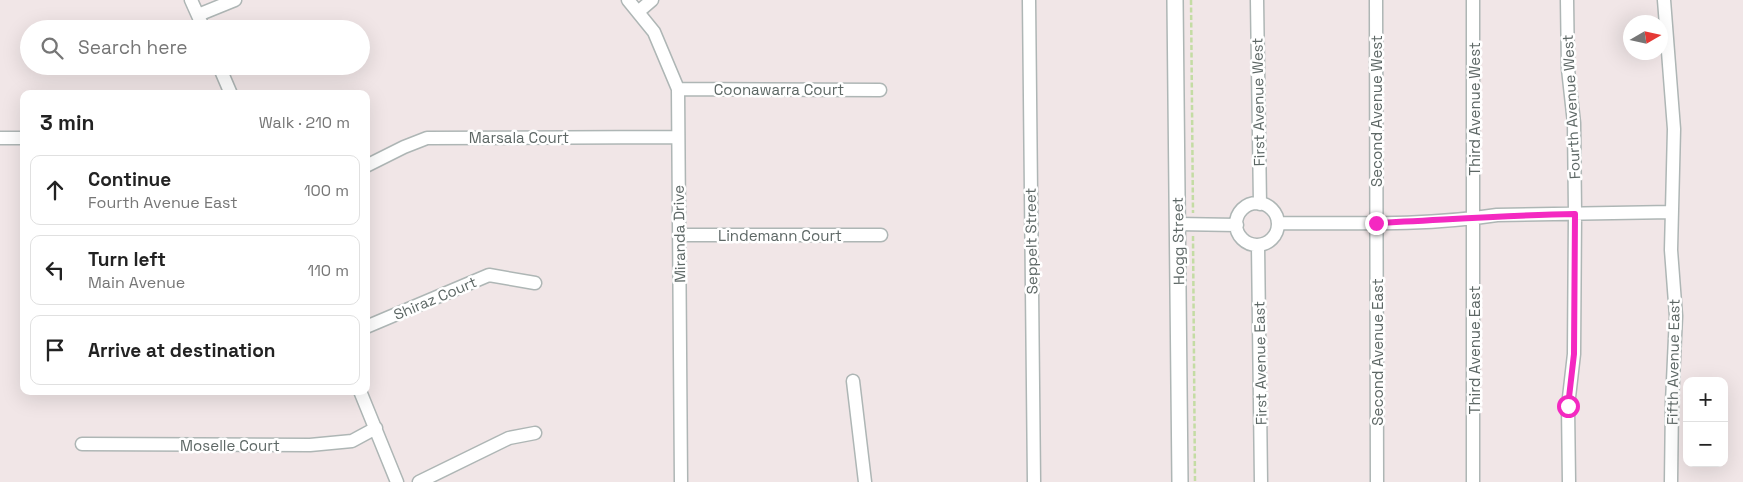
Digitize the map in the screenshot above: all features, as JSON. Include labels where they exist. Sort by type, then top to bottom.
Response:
[{"type":"street","points":[[191,0],[200,20]]},
{"type":"street","points":[[198,15],[236,0]]},
{"type":"street","name":"Miranda Drive","points":[[628,0],[654,32],[678,89],[681,482]]},
{"type":"street","points":[[638,12],[652,0]]},
{"type":"street","name":"Seppelt Street","points":[[1028,0],[1034,482]]},
{"type":"street","name":"Hogg Street","points":[[1175,0],[1180,482]]},
{"type":"street","name":"First Avenue West","points":[[1256,0],[1260,204]]},
{"type":"street","name":"Second Avenue West","points":[[1376,0],[1376,223]]},
{"type":"street","name":"Third Avenue West","points":[[1473,0],[1474,218]]},
{"type":"street","name":"Fourth Avenue West","points":[[1566,0],[1568,69],[1574,123],[1575,214],[1574,354],[1568,406],[1569,482]]},
{"type":"street","name":"Fifth Avenue East","points":[[1664,0],[1665,35],[1673,106],[1671,250],[1676,316],[1671,482]]},
{"type":"street","points":[[223,75],[229,90]]},
{"type":"street","name":"Coonawarra Court","points":[[678,89],[880,90]]},
{"type":"street","name":"Marsala Court","points":[[370,164],[404,147],[428,138],[677,137]]},
{"type":"street","points":[[0,138],[20,138]]},
{"type":"street","points":[[1260,204],[1272,210],[1278,223],[1273,238],[1258,245],[1246,241],[1238,231],[1237,225],[1243,209],[1248,205],[1260,204]]},
{"type":"street","points":[[1278,223],[1376,223],[1497,215],[1672,212]]},
{"type":"street","name":"Third Avenue East","points":[[1473,482],[1474,218]]},
{"type":"street","name":"Second Avenue East","points":[[1376,223],[1377,482]]},
{"type":"street","points":[[1178,224],[1237,225]]},
{"type":"street","name":"Lindemann Court","points":[[680,235],[881,235]]},
{"type":"street","name":"First Avenue East","points":[[1258,245],[1261,482]]},
{"type":"street","name":"Shiraz Court","points":[[370,325],[488,275],[535,283]]},
{"type":"street","points":[[853,381],[865,482]]},
{"type":"street","points":[[362,395],[398,482]]},
{"type":"street","name":"Moselle Court","points":[[82,444],[310,445],[352,441],[376,428]]},
{"type":"street","points":[[419,482],[509,438],[535,433]]},
{"type":"path","points":[[1191,0],[1195,482]]},
{"type":"route","points":[[1376,223],[1497,215],[1575,214],[1574,354],[1568,406]]}]
